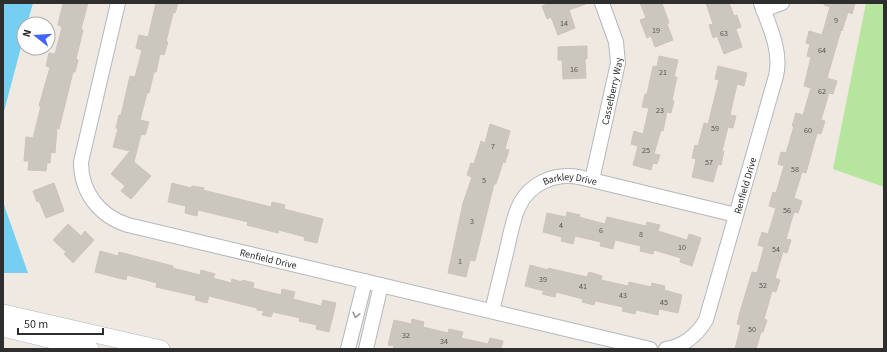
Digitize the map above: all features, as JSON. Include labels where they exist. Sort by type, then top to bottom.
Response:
[{"type":"street","name":"Renfield Drive","points":[[118,3],[82,156],[84,183],[90,197],[97,206],[109,216],[128,225],[650,349]]},
{"type":"street","name":"Casselberry Way","points":[[592,180],[618,63],[618,49],[602,3]]},
{"type":"street","points":[[762,6],[782,3]]},
{"type":"street","name":"Renfield Drive","points":[[666,349],[681,345],[688,340],[698,331],[706,320],[777,71],[778,60],[776,49],[762,6]]},
{"type":"street","name":"Barkley Drive","points":[[492,311],[518,207],[526,196],[539,184],[556,177],[570,176],[592,180],[736,215]]},
{"type":"street","points":[[348,349],[365,281]]},
{"type":"street","points":[[366,349],[381,285]]},
{"type":"street","points":[[3,313],[161,349]]},
{"type":"street","points":[[3,328],[90,349]]},
{"type":"green space","points":[[866,3],[884,3],[884,187],[833,169]]},
{"type":"water","points":[[3,3],[33,3],[29,16],[16,16],[16,56],[19,56],[3,115]]},
{"type":"water","points":[[3,202],[28,273],[3,273]]},
{"type":"building","points":[[63,3],[88,3],[81,29],[83,30],[76,59],[78,60],[75,72],[73,72],[59,129],[57,128],[55,153],[51,152],[50,163],[47,163],[46,171],[28,170],[29,161],[24,161],[26,137],[33,138],[41,106],[39,106],[50,67],[46,66],[48,56],[56,56],[62,27],[58,25]]},
{"type":"building","points":[[156,3],[178,3],[175,13],[173,13],[164,55],[160,54],[156,72],[154,72],[149,93],[147,93],[140,120],[149,122],[145,135],[141,134],[134,162],[151,176],[131,199],[121,191],[125,186],[111,174],[130,151],[113,147],[118,129],[116,128],[119,115],[121,115],[130,76],[135,77],[142,50],[136,48],[139,35],[148,37]]},
{"type":"building","points":[[550,3],[586,4],[569,10],[575,28],[558,35],[551,17],[547,19],[542,6]]},
{"type":"building","points":[[640,3],[662,3],[673,40],[655,47],[651,36],[647,38],[640,20],[646,18]]},
{"type":"building","points":[[706,3],[729,3],[734,16],[737,15],[741,27],[736,29],[742,47],[724,54],[717,36],[713,38],[709,25],[713,24]]},
{"type":"building","points":[[824,3],[855,3],[852,14],[848,12],[842,31],[841,30],[827,78],[837,81],[833,94],[829,93],[821,120],[825,121],[821,134],[817,133],[806,173],[802,172],[794,198],[802,201],[798,213],[794,212],[786,239],[791,240],[787,253],[783,252],[775,278],[780,280],[776,292],[772,291],[764,319],[767,320],[763,332],[761,332],[756,349],[735,349],[741,325],[737,324],[740,312],[752,272],[757,273],[764,247],[758,245],[762,232],[768,234],[776,208],[769,206],[773,192],[776,193],[784,166],[778,164],[781,152],[786,153],[794,126],[792,126],[796,113],[803,115],[811,88],[804,86],[811,57],[807,56],[810,44],[806,43],[809,31],[822,35],[830,7],[824,5]]},
{"type":"building","points":[[587,46],[587,59],[585,59],[586,78],[563,79],[562,60],[558,60],[558,47]]},
{"type":"building","points":[[659,56],[678,60],[674,77],[677,77],[671,113],[667,112],[663,131],[661,130],[654,154],[660,155],[657,164],[653,163],[651,170],[633,165],[638,146],[631,144],[634,131],[643,134],[649,108],[642,107],[645,94],[647,94],[653,66],[657,67]]},
{"type":"building","points":[[718,66],[747,73],[744,86],[737,84],[730,115],[736,116],[733,128],[728,127],[722,151],[724,151],[721,165],[718,164],[713,182],[692,177],[696,159],[692,158],[695,145],[698,146],[704,123],[708,124],[719,80],[715,79]]},
{"type":"building","points":[[490,124],[510,131],[505,149],[509,150],[505,163],[503,162],[496,184],[494,184],[475,261],[470,260],[466,277],[448,273],[463,203],[472,177],[467,175],[471,163],[474,164],[481,141],[485,143]]},
{"type":"building","points":[[54,183],[64,211],[46,218],[33,191]]},
{"type":"building","points":[[172,183],[191,188],[192,186],[204,188],[203,190],[271,207],[272,202],[285,205],[284,209],[323,219],[317,243],[304,240],[305,237],[279,230],[278,233],[247,225],[248,222],[198,210],[197,216],[185,213],[186,206],[168,202]]},
{"type":"building","points":[[567,212],[605,224],[607,217],[646,226],[647,222],[660,225],[658,231],[687,240],[689,234],[701,238],[692,266],[680,262],[681,258],[654,250],[653,254],[640,251],[641,246],[615,240],[613,249],[600,246],[601,242],[575,236],[573,244],[561,241],[562,237],[543,232],[547,213],[566,217]]},
{"type":"building","points":[[68,224],[81,236],[85,231],[94,240],[73,263],[64,254],[66,252],[53,240]]},
{"type":"building","points":[[100,251],[118,256],[119,252],[173,266],[173,268],[200,275],[201,270],[215,274],[213,278],[231,283],[232,279],[254,283],[253,288],[281,295],[282,289],[295,292],[293,299],[321,306],[323,300],[336,303],[329,332],[316,329],[317,325],[299,321],[300,318],[273,312],[271,317],[262,315],[264,311],[257,310],[257,308],[209,296],[207,303],[195,300],[196,296],[156,287],[157,283],[127,275],[126,280],[95,272]]},
{"type":"building","points":[[530,265],[587,277],[589,272],[602,276],[601,280],[628,286],[629,282],[651,287],[652,283],[665,286],[664,290],[682,295],[678,313],[659,309],[658,315],[636,310],[635,314],[622,311],[623,307],[595,301],[594,305],[582,302],[583,299],[556,292],[555,297],[542,294],[544,291],[525,286]]},
{"type":"building","points":[[412,319],[424,322],[423,327],[448,333],[449,329],[463,332],[461,338],[488,344],[490,338],[503,341],[501,349],[393,349],[394,346],[388,345],[394,320],[411,324]]}]
